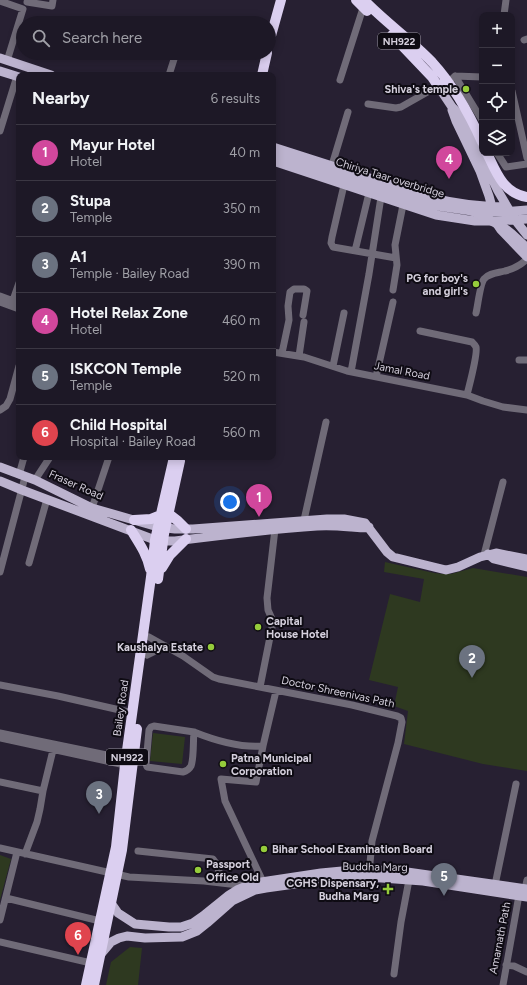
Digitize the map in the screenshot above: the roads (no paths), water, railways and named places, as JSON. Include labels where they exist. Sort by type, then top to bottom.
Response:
[{"type":"highway","points":[[271,16],[275,0]]},
{"type":"highway","points":[[276,18],[281,0]]},
{"type":"highway","name":"NH922","points":[[356,0],[368,5],[424,55],[429,66]]},
{"type":"highway","name":"NH922","points":[[368,5],[396,38],[448,82],[469,115],[479,136]]},
{"type":"highway","points":[[257,72],[260,60]]},
{"type":"highway","points":[[263,72],[265,60]]},
{"type":"highway","points":[[488,156],[504,185],[513,192],[527,197]]},
{"type":"highway","name":"NH922","points":[[165,514],[174,460]]},
{"type":"highway","name":"NH922","points":[[162,527],[180,460]]},
{"type":"highway","points":[[134,520],[151,519],[165,514],[178,520],[186,529]]},
{"type":"highway","name":"Bailey Road","points":[[94,985],[111,903],[116,847],[128,763],[147,655],[159,540],[162,527]]},
{"type":"highway","points":[[130,530],[144,551],[155,576],[170,555],[186,540]]},
{"type":"highway","name":"Bailey Road","points":[[128,763],[133,713],[155,576]]},
{"type":"highway","name":"Bailey Road","points":[[86,985],[100,921],[114,874]]},
{"type":"main road","points":[[2,61],[26,72]]},
{"type":"main road","points":[[2,61],[40,72]]},
{"type":"main road","points":[[0,71],[16,76]]},
{"type":"main road","points":[[448,82],[456,122],[480,171],[496,221],[501,230],[527,258]]},
{"type":"main road","points":[[452,107],[462,118],[506,207],[527,235]]},
{"type":"main road","points":[[276,148],[432,198],[452,203],[506,207]]},
{"type":"main road","name":"Chiriya Taar overbridge","points":[[276,155],[431,205],[472,212],[527,210]]},
{"type":"main road","points":[[276,163],[436,215],[475,221],[515,220],[527,218]]},
{"type":"main road","points":[[472,212],[511,233],[527,248]]},
{"type":"main road","name":"Fraser Road","points":[[0,467],[35,480],[92,508],[162,527],[186,529],[327,518],[344,519],[365,523],[369,527]]},
{"type":"main road","name":"Fraser Road","points":[[0,481],[159,540]]},
{"type":"main road","points":[[159,540],[186,540],[275,529],[322,526],[353,527],[364,529],[369,527],[387,552],[393,557],[446,570],[486,555],[496,553],[527,559]]},
{"type":"main road","points":[[486,555],[494,559],[527,567]]},
{"type":"main road","name":"Buddha Marg","points":[[111,903],[118,913],[135,924],[169,928],[181,927],[193,923],[204,916],[229,895],[247,886],[265,885],[321,873],[354,869],[409,880],[449,885],[525,890]]},
{"type":"main road","name":"Buddha Marg","points":[[369,873],[408,872],[525,890]]},
{"type":"main road","name":"Buddha Marg","points":[[100,955],[111,942],[127,936],[145,938],[182,937],[197,931],[232,901],[265,885]]},
{"type":"street","points":[[20,16],[27,1],[52,6],[53,0]]},
{"type":"street","points":[[504,12],[506,0]]},
{"type":"street","points":[[0,2],[23,9]]},
{"type":"street","points":[[340,80],[368,5]]},
{"type":"street","points":[[2,61],[16,26]]},
{"type":"street","points":[[170,72],[174,60]]},
{"type":"street","points":[[368,104],[396,108],[401,107],[448,82],[479,77]]},
{"type":"street","points":[[448,82],[479,117]]},
{"type":"street","points":[[0,131],[16,83]]},
{"type":"street","points":[[515,104],[527,158]]},
{"type":"street","points":[[332,165],[348,112]]},
{"type":"street","points":[[499,156],[506,168]]},
{"type":"street","points":[[488,172],[527,164]]},
{"type":"street","points":[[344,185],[333,229],[331,243],[333,247],[396,258]]},
{"type":"street","points":[[355,251],[369,193]]},
{"type":"street","points":[[350,372],[368,280],[381,197]]},
{"type":"street","points":[[393,290],[397,265],[395,245],[403,205]]},
{"type":"street","points":[[476,313],[481,286],[484,279],[489,275],[521,265],[527,258]]},
{"type":"street","points":[[282,353],[288,320],[290,292],[294,289],[304,289],[307,291],[299,356]]},
{"type":"street","points":[[0,296],[15,303]]},
{"type":"street","points":[[0,302],[15,303]]},
{"type":"street","points":[[376,377],[393,302]]},
{"type":"street","points":[[333,366],[344,313]]},
{"type":"street","points":[[420,331],[472,342],[476,346],[474,368],[467,395]]},
{"type":"street","name":"Jamal Road","points":[[276,352],[299,356],[350,372],[467,395],[483,402],[503,407],[527,410]]},
{"type":"street","points":[[519,360],[527,360]]},
{"type":"street","points":[[0,410],[6,406],[10,399],[16,377]]},
{"type":"street","points":[[304,520],[326,422]]},
{"type":"street","points":[[0,572],[22,490],[24,460]]},
{"type":"street","points":[[35,480],[48,460]]},
{"type":"street","points":[[92,508],[107,460]]},
{"type":"street","points":[[486,555],[503,482]]},
{"type":"street","points":[[29,563],[46,499]]},
{"type":"street","points":[[260,687],[272,627],[272,619],[268,610],[267,598],[275,529]]},
{"type":"street","name":"Doctor Shreenivas Path","points":[[149,637],[183,656],[213,677],[228,682],[352,705],[401,718],[402,722],[398,743],[372,841],[369,873]]},
{"type":"street","points":[[147,655],[165,646]]},
{"type":"street","points":[[0,685],[133,713]]},
{"type":"street","points":[[265,885],[225,801],[221,779],[256,782],[276,691]]},
{"type":"street","points":[[146,764],[149,730],[154,726],[194,732],[227,742],[255,747],[263,746]]},
{"type":"street","points":[[0,733],[54,747],[128,763],[146,764],[147,767],[151,768],[183,772],[190,768],[192,762],[194,732]]},
{"type":"street","points":[[0,738],[54,747]]},
{"type":"street","points":[[25,854],[37,822],[54,747]]},
{"type":"street","points":[[0,782],[43,791]]},
{"type":"street","points":[[495,885],[516,784]]},
{"type":"street","points":[[0,848],[129,877],[204,881],[247,886]]},
{"type":"street","points":[[138,851],[213,859],[216,863],[223,883]]},
{"type":"street","points":[[0,920],[17,852]]},
{"type":"street","points":[[394,974],[401,922],[409,880]]},
{"type":"street","name":"Amarnath Path","points":[[502,985],[525,890]]},
{"type":"street","points":[[6,898],[100,921]]},
{"type":"street","points":[[0,942],[91,963]]},
{"type":"street","points":[[506,965],[514,966],[527,972]]},
{"type":"place","name":"Shiva's temple","points":[[466,89]]},
{"type":"place","name":"Hotel Relax Zone","points":[[449,179]]},
{"type":"place","name":"PG for boy's and girl's","points":[[476,284]]},
{"type":"place","name":"Mayur Hotel","points":[[259,517]]},
{"type":"place","name":"Capital House Hotel","points":[[258,627]]},
{"type":"place","name":"Kaushalya Estate","points":[[211,647]]},
{"type":"place","name":"Stupa","points":[[472,678]]},
{"type":"place","name":"Patna Municipal Corporation","points":[[223,764]]},
{"type":"place","name":"A1","points":[[99,814]]},
{"type":"place","name":"Bihar School Examination Board","points":[[264,849]]},
{"type":"place","name":"Passport Office Old","points":[[198,870]]},
{"type":"place","name":"CGHS Dispensary, Budha Marg","points":[[388,889]]},
{"type":"place","name":"ISKCON Temple","points":[[444,896]]},
{"type":"place","name":"Child Hospital","points":[[78,955]]}]
